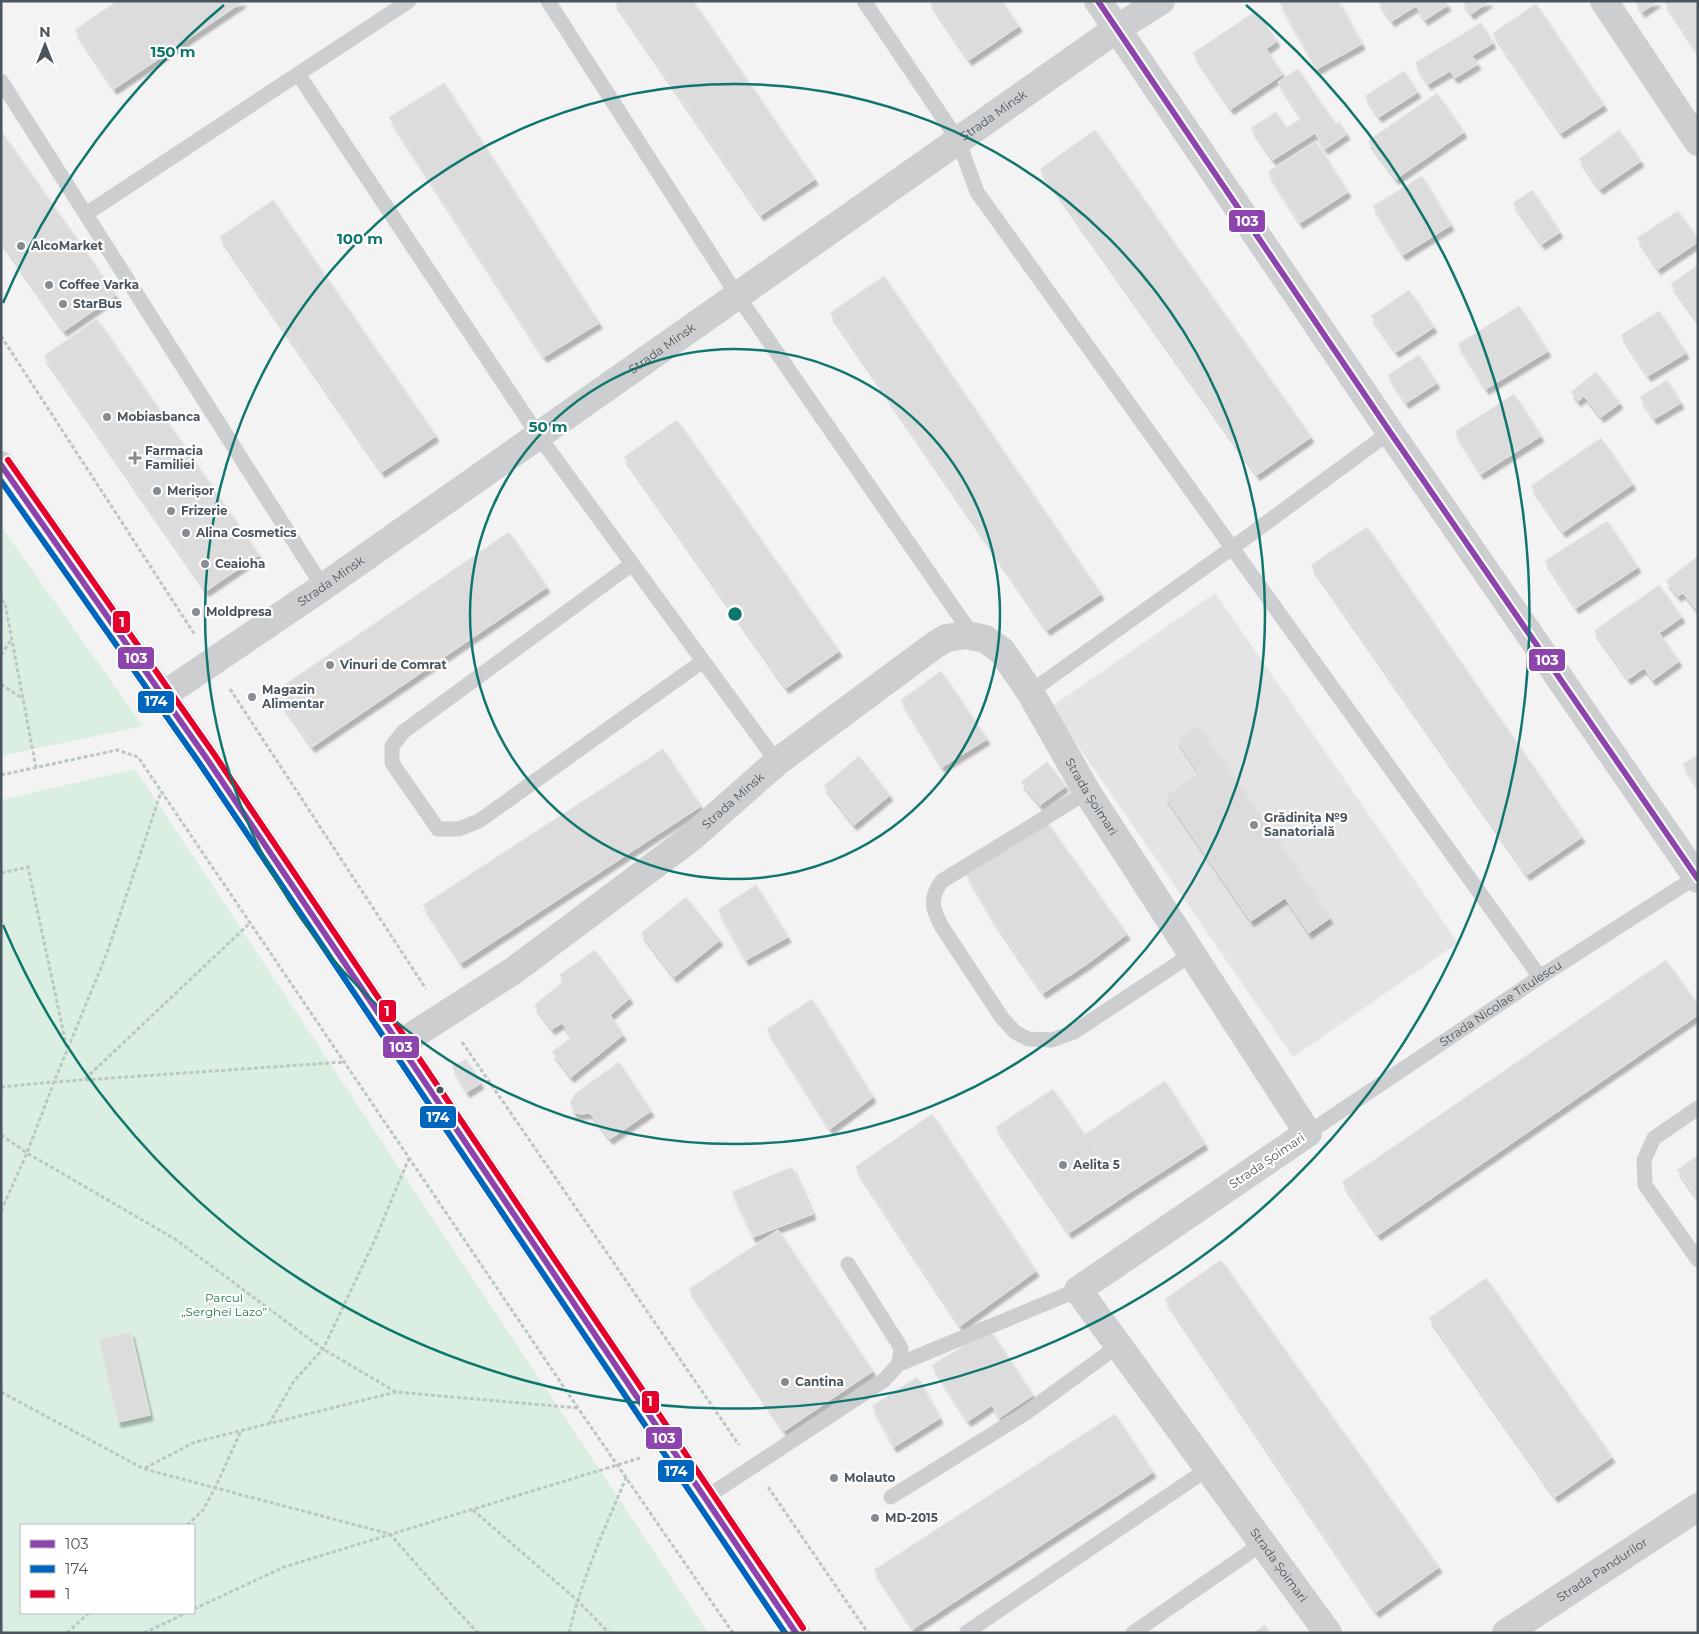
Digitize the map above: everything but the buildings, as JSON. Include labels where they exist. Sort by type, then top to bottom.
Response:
[{"type":"main road","points":[[1,465],[198,746],[796,1633]]},
{"type":"street","name":"Strada Nicolae Titulescu","points":[[1098,1],[1390,432],[1697,878]]},
{"type":"street","name":"Strada Minsk","points":[[162,696],[323,587],[1118,28],[1161,1]]},
{"type":"street","points":[[1604,1],[1698,142]]},
{"type":"street","name":"Strada Minsk","points":[[398,1045],[513,972],[691,838],[777,762],[932,647],[946,638],[974,636]]},
{"type":"street","name":"Strada Șoimari","points":[[974,636],[985,639],[1002,652],[1030,692],[1087,792],[1308,1133],[1078,1290],[1328,1633]]},
{"type":"street","name":"Strada Pandurilor","points":[[1521,1629],[1698,1506]]},
{"type":"lane","points":[[86,214],[409,1]]},
{"type":"lane","points":[[548,1],[737,295],[974,636]]},
{"type":"lane","points":[[864,1],[958,140],[977,192],[1540,977]]},
{"type":"lane","points":[[298,74],[538,435],[777,762]]},
{"type":"lane","points":[[1,81],[323,587]]},
{"type":"lane","points":[[1030,692],[1232,548],[1390,432]]},
{"type":"lane","points":[[632,564],[402,732],[392,746],[392,763],[438,830],[459,829],[479,821],[703,661]]},
{"type":"lane","points":[[1087,792],[942,881],[936,888],[933,899],[934,912],[942,927],[1002,1018],[1015,1032],[1028,1039],[1052,1040],[1074,1032],[1192,954]]},
{"type":"lane","name":"Strada Nicolae Titulescu","points":[[1308,1133],[1540,977],[1697,878]]},
{"type":"lane","points":[[1698,1108],[1654,1138],[1644,1160],[1645,1185],[1698,1260]]},
{"type":"lane","points":[[848,1264],[901,1348],[899,1364]]},
{"type":"lane","points":[[705,1498],[883,1381],[899,1364],[1078,1290]]},
{"type":"lane","points":[[891,1497],[1026,1413],[1119,1345]]},
{"type":"lane","points":[[967,1632],[1209,1468]]},
{"type":"lane","points":[[1133,1633],[1263,1543]]},
{"type":"path","points":[[1,336],[444,1017],[868,1633]]},
{"type":"path","points":[[1,600],[5,602],[36,768]]},
{"type":"path","points":[[1,654],[12,639]]},
{"type":"path","points":[[1,684],[23,699]]},
{"type":"path","points":[[1,774],[118,750],[138,757],[578,1408],[733,1633]]},
{"type":"path","points":[[1,1211],[27,1153],[107,953],[161,791]]},
{"type":"path","points":[[1,873],[28,867],[67,1049]]},
{"type":"path","points":[[85,1080],[250,923]]},
{"type":"path","points":[[1,1087],[344,1062]]},
{"type":"path","points":[[1,1135],[27,1153],[175,1239],[323,1349],[396,1392]]},
{"type":"path","points":[[269,1424],[294,1381],[323,1349],[374,1242],[409,1158]]},
{"type":"path","points":[[1,1392],[144,1469],[390,1534],[450,1604],[478,1633]]},
{"type":"path","points":[[144,1469],[195,1442],[396,1392],[578,1408]]},
{"type":"path","points":[[188,1524],[203,1510],[241,1431]]},
{"type":"path","points":[[195,1609],[284,1567],[474,1510],[617,1464],[672,1450]]},
{"type":"path","points":[[569,1633],[586,1573],[627,1478]]},
{"type":"path","points":[[474,1510],[577,1600],[609,1633]]},
{"type":"path","points":[[67,1633],[88,1614]]},
{"type":"path","points":[[144,1633],[184,1614]]},
{"type":"shaded area","name":"Grădinița №9 Sanatorială","points":[[1215,593],[1458,943],[1293,1057],[1051,707]]},
{"type":"green space","points":[[1,527],[3,529],[143,726],[1,756]]},
{"type":"green space","name":"Parcul „Serghei Lazo”","points":[[135,769],[708,1633],[1,1633],[1,800]]},
{"type":"transit line","name":"103","points":[[1098,1],[1390,432],[1698,879]]},
{"type":"transit line","name":"1","points":[[8,460],[214,754],[803,1628]]},
{"type":"transit line","name":"103","points":[[1,465],[207,759],[796,1633]]},
{"type":"transit line","name":"174","points":[[1,481],[200,764],[785,1633]]},
{"type":"place","name":"AlcoMarket","points":[[21,246]]},
{"type":"place","name":"Coffee Varka","points":[[49,285]]},
{"type":"place","name":"StarBus","points":[[63,304]]},
{"type":"place","name":"Mobiasbanca","points":[[107,417]]},
{"type":"place","name":"Farmacia Familiei","points":[[135,458]]},
{"type":"place","name":"Merișor","points":[[157,491]]},
{"type":"place","name":"Frizerie","points":[[171,511]]},
{"type":"place","name":"Alina Cosmetics","points":[[186,533]]},
{"type":"place","name":"Ceaioha","points":[[205,564]]},
{"type":"place","name":"Moldpresa","points":[[196,612]]},
{"type":"place","name":"Vinuri de Comrat","points":[[330,665]]},
{"type":"place","name":"Magazin Alimentar","points":[[252,697]]},
{"type":"place","name":"Grădinița №9 Sanatorială","points":[[1254,825]]},
{"type":"place","name":"Aelita 5","points":[[1063,1165]]},
{"type":"place","name":"Cantina","points":[[785,1382]]},
{"type":"place","name":"Molauto","points":[[834,1478]]},
{"type":"place","name":"MD-2015","points":[[875,1518]]}]
